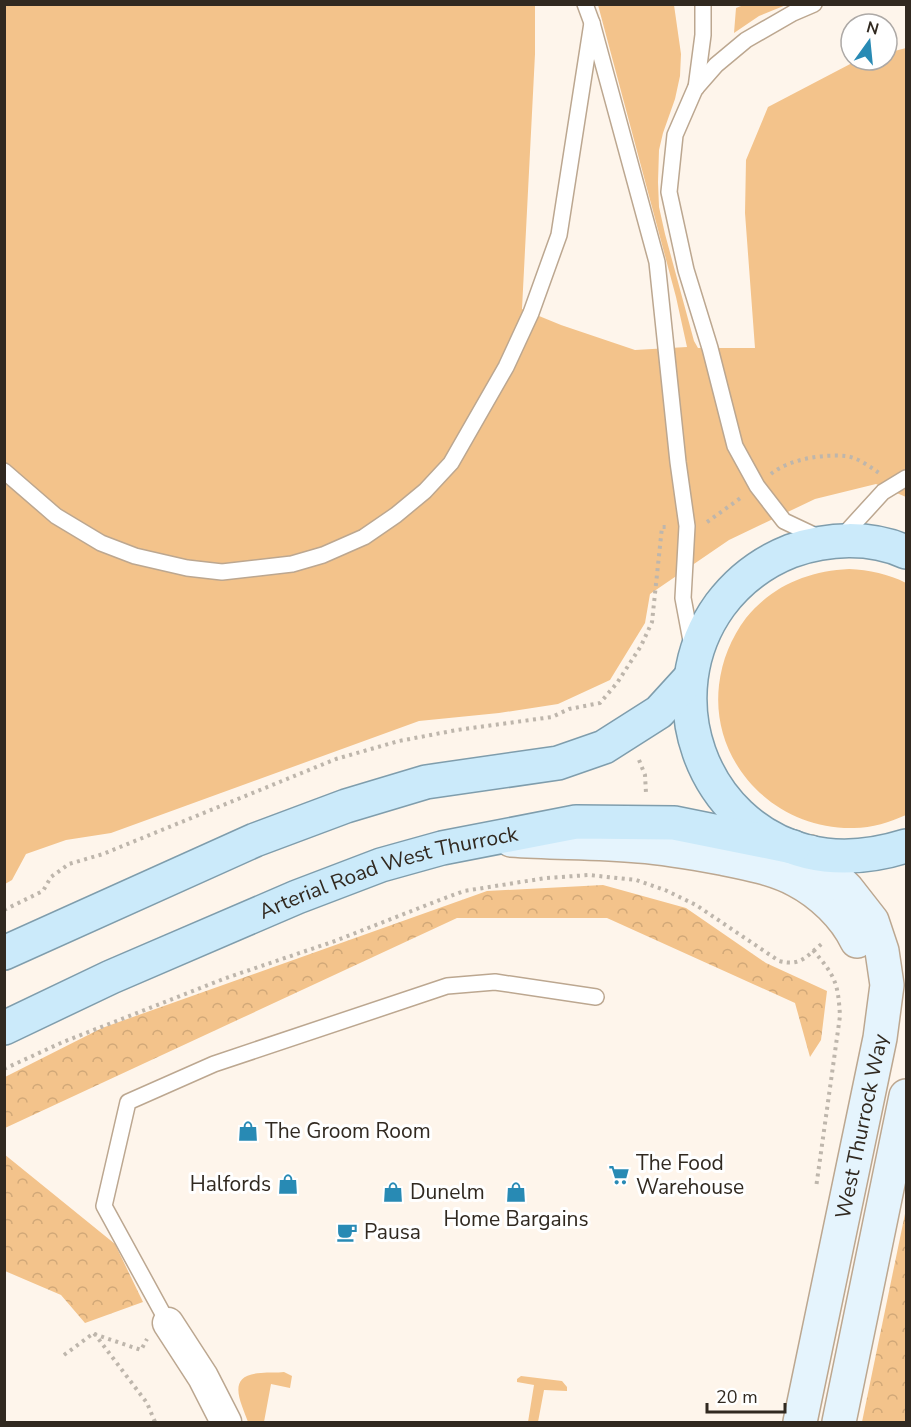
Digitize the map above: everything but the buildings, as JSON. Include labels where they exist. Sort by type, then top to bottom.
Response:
[{"type":"main road","points":[[801,850],[759,830],[743,818],[717,789],[699,754],[690,717],[692,668],[702,636],[713,615],[743,580],[762,565],[783,555],[805,546],[833,541],[880,544],[906,552]]},
{"type":"main road","points":[[4,953],[255,840],[346,806],[426,782],[558,763],[603,747],[659,712],[692,668]]},
{"type":"main road","name":"Arterial Road West Thurrock","points":[[4,1028],[111,977],[297,897],[381,866],[442,848],[484,839],[576,822],[640,834],[674,823],[834,856],[884,853],[906,846]]},
{"type":"main road","points":[[640,834],[678,850],[747,863],[794,879],[819,896],[850,928],[866,961],[876,996],[880,1038]]},
{"type":"main road","name":"West Thurrock Way","points":[[800,1422],[880,1038],[887,985],[882,951],[872,921],[846,889],[801,850]]},
{"type":"main road","name":"West Thurrock Way","points":[[838,1422],[906,1096]]},
{"type":"street","points":[[168,1323],[203,1377],[226,1422]]},
{"type":"lane","points":[[585,4],[657,262],[687,526],[683,598],[692,668]]},
{"type":"lane","points":[[703,4],[703,35],[695,89],[675,135],[669,192],[686,270],[710,348],[735,446],[757,486],[784,520],[833,541],[883,492],[902,481]]},
{"type":"lane","points":[[695,89],[716,65],[746,40],[793,13],[814,4]]},
{"type":"lane","points":[[4,471],[56,516],[101,543],[135,556],[187,568],[222,572],[292,564],[323,555],[364,537],[396,515],[425,491],[451,464],[506,367],[535,302],[559,235],[592,23]]},
{"type":"lane","points":[[168,1323],[104,1206],[128,1102],[214,1064],[447,986],[495,982],[596,997]]},
{"type":"path","points":[[4,910],[43,891],[51,877],[69,864],[103,854],[336,759],[399,741],[457,730],[552,717],[568,709],[600,703],[617,683],[641,646],[652,622],[662,527],[705,523],[776,470],[801,459],[846,456],[902,481]]},
{"type":"path","points":[[600,703],[642,765],[645,775],[646,795],[636,880]]},
{"type":"path","points":[[4,1069],[63,1042],[226,978],[335,941],[464,891],[546,878],[589,875],[636,880],[665,890],[696,905],[779,961],[796,963],[804,960],[828,938]]},
{"type":"path","points":[[813,950],[830,970],[838,988],[840,1016],[816,1190]]},
{"type":"path","points":[[94,1333],[141,1350],[152,1331],[168,1323]]},
{"type":"path","points":[[64,1355],[94,1333]]},
{"type":"path","points":[[94,1333],[147,1403],[155,1422]]},
{"type":"green space","points":[[746,4],[786,5],[759,16],[734,33],[736,8]]},
{"type":"green space","points":[[5,5],[535,5],[535,54],[522,309],[635,350],[687,347],[676,297],[598,5],[674,5],[681,54],[680,76],[659,150],[659,207],[694,341],[698,348],[755,348],[745,213],[746,160],[768,107],[839,70],[839,72],[899,72],[899,50],[906,48],[906,497],[876,484],[815,499],[729,540],[650,594],[645,623],[610,680],[558,704],[419,721],[111,833],[66,840],[26,854],[12,880],[5,884]]},
{"type":"green space","points":[[849,569],[879,573],[906,583],[906,815],[881,824],[854,828],[825,826],[799,818],[775,804],[754,787],[737,765],[725,741],[719,714],[719,685],[722,667],[732,641],[746,618],[767,597],[792,582],[819,573]]},
{"type":"green space","points":[[603,885],[686,908],[766,963],[827,991],[821,1040],[810,1057],[795,1003],[607,918],[457,918],[5,1128],[5,1077],[102,1028],[487,891]]},
{"type":"green space","points":[[4,1154],[115,1244],[143,1302],[85,1323],[61,1295],[5,1271]]},
{"type":"green space","points":[[906,1209],[906,1422],[862,1422]]},
{"type":"green space","points":[[284,1372],[292,1376],[290,1388],[271,1384],[264,1422],[248,1422],[238,1391],[239,1384],[250,1375]]},
{"type":"green space","points":[[521,1376],[562,1381],[567,1387],[567,1391],[544,1390],[538,1422],[528,1422],[534,1385],[517,1382]]},
{"type":"place","name":"The Groom Room","points":[[248,1131]]},
{"type":"place","name":"The Food Warehouse","points":[[619,1175]]},
{"type":"place","name":"Halfords","points":[[288,1184]]},
{"type":"place","name":"Dunelm","points":[[393,1192]]},
{"type":"place","name":"Home Bargains","points":[[516,1192]]},
{"type":"place","name":"Pausa","points":[[347,1232]]}]
